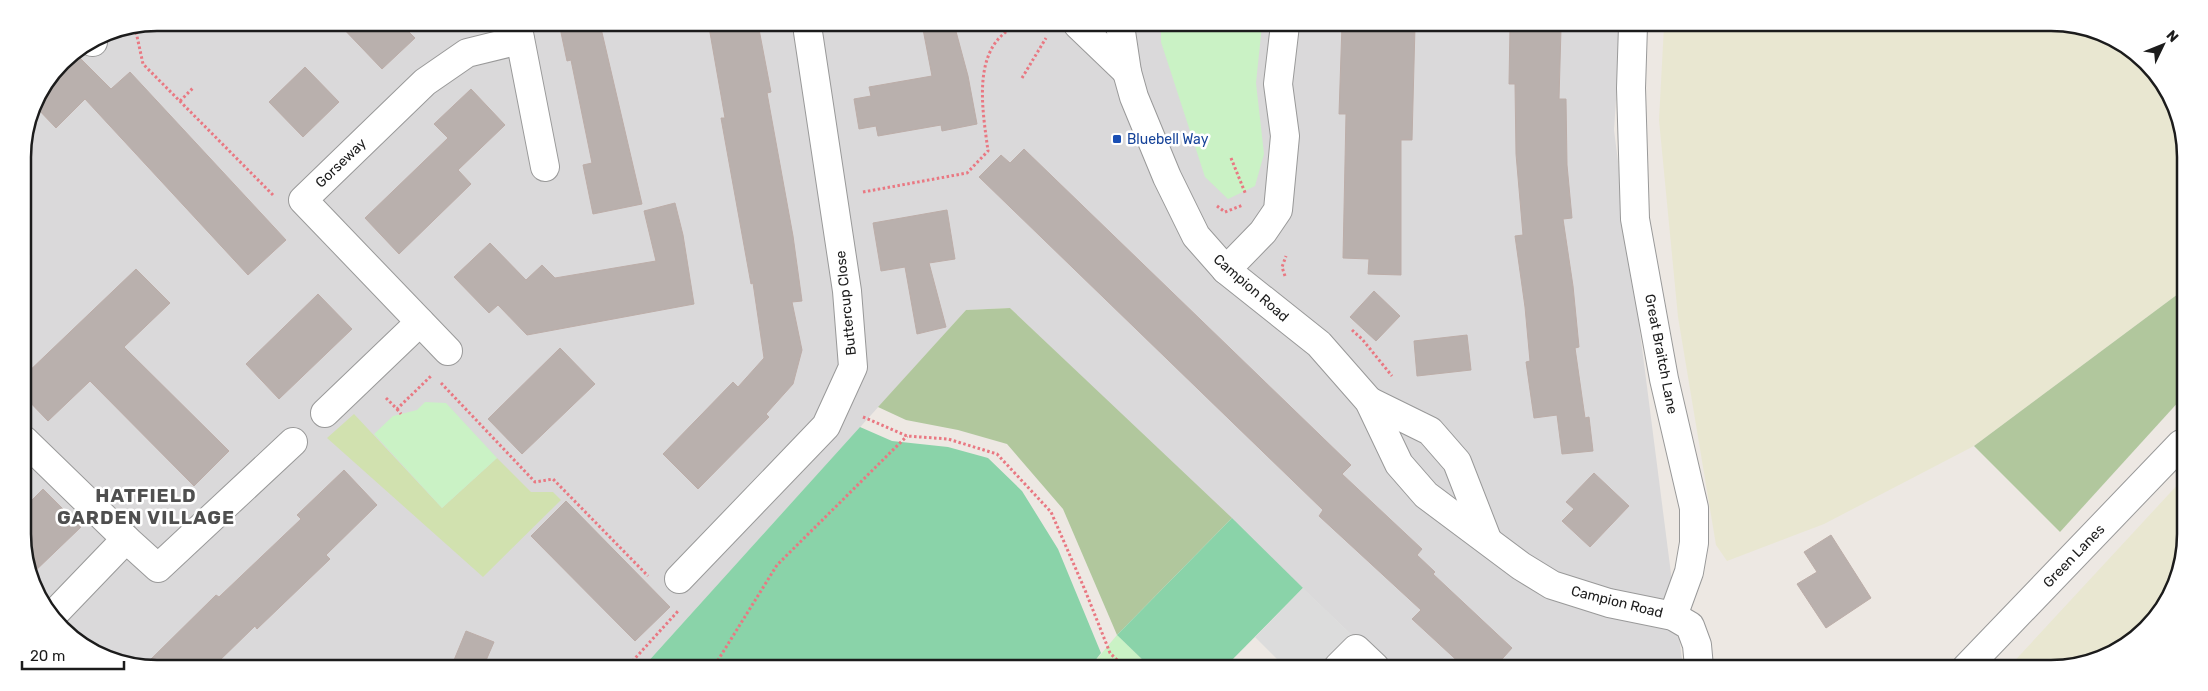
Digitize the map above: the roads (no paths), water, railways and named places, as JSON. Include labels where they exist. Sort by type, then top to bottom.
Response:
[{"type":"street","name":"Campion Road","points":[[1121,31],[1127,72],[1134,97],[1167,178],[1196,236],[1226,270],[1319,344],[1370,401],[1399,464],[1414,484],[1520,566],[1552,585],[1609,603],[1673,616]]},
{"type":"street","points":[[1226,270],[1263,232],[1278,210],[1285,136],[1278,84],[1284,31]]},
{"type":"street","name":"Great Braitch Lane","points":[[1633,31],[1631,88],[1635,219],[1664,379],[1694,508],[1692,553],[1688,572],[1673,616]]},
{"type":"street","name":"Gorseway","points":[[448,351],[303,200],[425,82],[467,53],[518,32],[545,167]]},
{"type":"street","name":"Buttercup Close","points":[[672,586],[826,426],[853,366],[847,290],[808,32]]},
{"type":"street","points":[[1085,32],[1127,72]]},
{"type":"street","points":[[325,413],[420,322]]},
{"type":"street","name":"Campion Road","points":[[1370,401],[1430,431],[1451,454],[1457,462],[1487,539]]},
{"type":"street","points":[[31,447],[158,568],[293,442]]},
{"type":"street","name":"Green Lanes","points":[[1975,659],[2177,449]]},
{"type":"street","points":[[57,611],[126,539]]},
{"type":"street","points":[[1673,616],[1690,626],[1697,645],[1698,659]]},
{"type":"street","points":[[1346,659],[1356,649],[1366,659]]},
{"type":"place","name":"Bluebell Way","points":[[1117,139]]},
{"type":"district","name":"HATFIELD GARDEN VILLAGE","points":[[146,506]]}]
